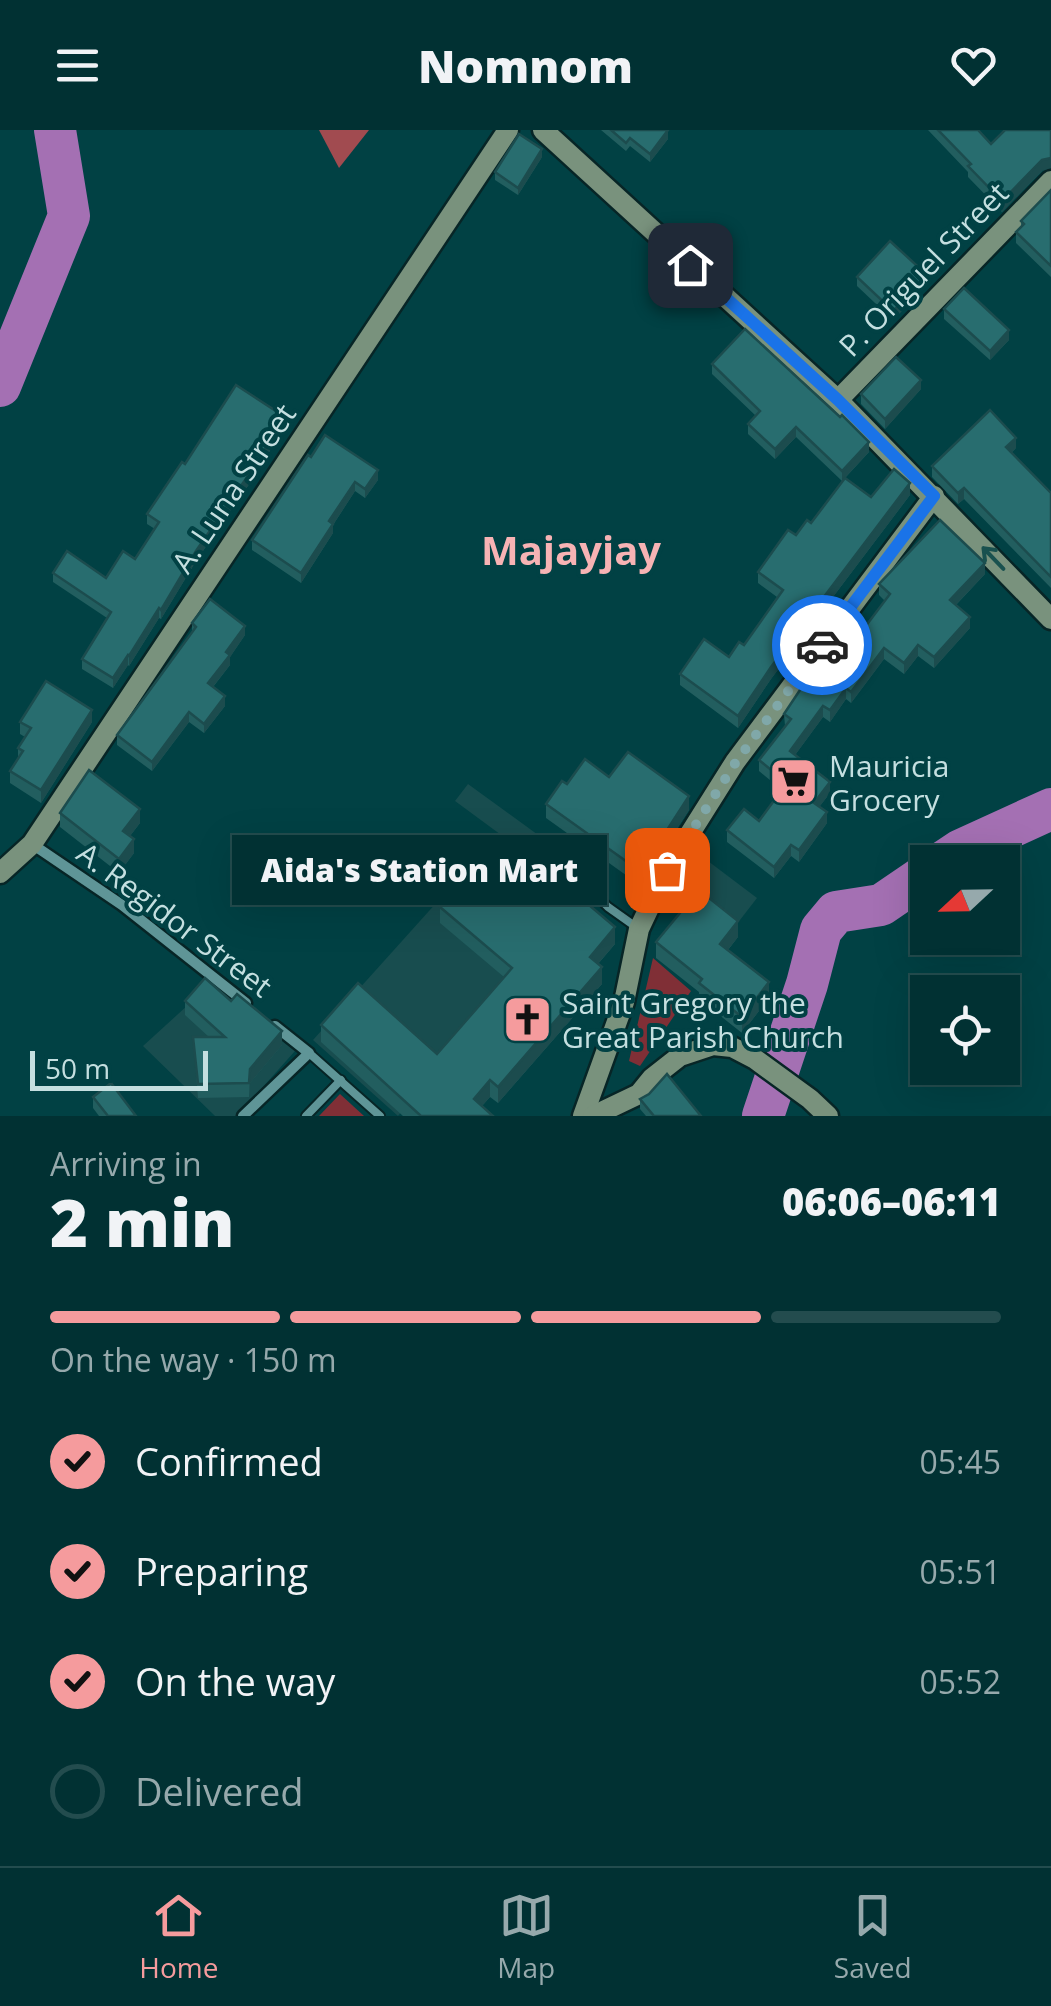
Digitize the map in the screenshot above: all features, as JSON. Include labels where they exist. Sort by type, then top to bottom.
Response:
[{"type":"main road","name":"A. Luna Street","points":[[0,873],[32,844],[508,130]]},
{"type":"main road","points":[[543,130],[838,400],[1051,619]]},
{"type":"main road","name":"P. Origuel Street","points":[[838,400],[1051,180]]},
{"type":"main road","points":[[583,1116],[624,1002],[638,929],[667,870],[736,762],[934,496]]},
{"type":"main road","points":[[594,1116],[639,1094],[680,1056],[712,1045],[732,1047],[756,1059],[828,1116]]},
{"type":"street","name":"A. Regidor Street","points":[[32,844],[127,910],[252,1008]]},
{"type":"street","name":"A. Regidor Street","points":[[266,1019],[308,1053]]},
{"type":"street","points":[[243,1116],[308,1053]]},
{"type":"lane","points":[[585,884],[638,929]]},
{"type":"lane","points":[[308,1053],[380,1116]]},
{"type":"lane","points":[[306,1116],[341,1080]]},
{"type":"shaded area","points":[[319,130],[369,130],[339,168]]},
{"type":"shaded area","points":[[468,784],[589,872],[576,890],[455,801]]},
{"type":"shaded area","points":[[491,842],[574,908],[398,1116],[313,1040]]},
{"type":"shaded area","points":[[704,858],[757,898],[733,929],[681,889]]},
{"type":"shaded area","points":[[653,958],[691,991],[640,1066],[629,1061]]},
{"type":"shaded area","points":[[211,984],[295,1051],[237,1116],[215,1116],[143,1046]]},
{"type":"shaded area","points":[[340,1094],[364,1116],[319,1116]]},
{"type":"building","points":[[611,130],[668,130],[650,154],[630,138],[626,143]]},
{"type":"building","points":[[938,130],[978,130],[991,144],[1005,130],[1051,130],[1051,158],[1042,160],[1002,201]]},
{"type":"building","points":[[519,134],[542,149],[518,188],[495,172]]},
{"type":"building","points":[[1051,190],[1051,266],[1016,232],[1024,224],[1021,221]]},
{"type":"building","points":[[890,241],[927,275],[893,311],[857,277]]},
{"type":"building","points":[[964,288],[1009,330],[990,351],[944,309]]},
{"type":"building","points":[[745,329],[869,442],[842,471],[796,427],[775,449],[748,424],[760,411],[712,364]]},
{"type":"building","points":[[896,357],[921,380],[885,419],[861,394]]},
{"type":"building","points":[[236,385],[285,417],[113,678],[82,659],[111,612],[53,573],[67,551],[106,578],[123,551],[135,559],[159,522],[147,514]]},
{"type":"building","points":[[990,410],[1016,438],[1006,447],[1051,493],[1051,577],[964,488],[958,493],[932,466]]},
{"type":"building","points":[[325,435],[378,470],[365,489],[355,482],[301,573],[252,540]]},
{"type":"building","points":[[894,469],[910,483],[738,716],[680,674],[704,639],[729,657],[739,642],[744,645],[783,590],[758,572],[788,530],[796,535],[807,520],[811,523],[845,478],[871,497]]},
{"type":"building","points":[[940,520],[985,563],[950,600],[970,617],[934,657],[918,645],[904,663],[884,648],[851,692],[846,688],[830,710],[823,706],[790,751],[830,782],[814,803],[827,812],[799,850],[791,845],[774,867],[727,830],[744,809],[759,821],[787,783],[759,760],[791,719],[784,714],[816,666],[825,671],[847,643],[839,637],[851,622],[862,631],[890,594],[879,584]]},
{"type":"building","points":[[210,599],[245,626],[226,652],[230,655],[208,683],[225,696],[204,724],[189,712],[152,762],[117,735],[196,627],[192,623]]},
{"type":"building","points":[[46,681],[92,710],[41,790],[10,771],[31,728],[20,722]]},
{"type":"building","points":[[628,752],[689,796],[637,869],[546,804],[585,759],[609,777]]},
{"type":"building","points":[[89,770],[140,809],[123,831],[134,839],[119,859],[60,813]]},
{"type":"building","points":[[501,848],[566,905],[576,894],[615,927],[590,957],[602,967],[498,1087],[490,1080],[474,1099],[493,1116],[421,1116],[321,1025],[358,983],[437,1054],[512,968],[440,907],[468,874],[473,879]]},
{"type":"building","points":[[699,890],[738,921],[720,944],[769,982],[742,1017],[656,942]]},
{"type":"building","points":[[205,978],[231,1001],[237,994],[282,1031],[250,1069],[249,1083],[198,1084],[193,1037],[225,1037],[185,1001]]},
{"type":"building","points":[[667,1074],[701,1116],[654,1116],[640,1099]]},
{"type":"building","points":[[111,1083],[136,1116],[108,1116],[93,1097]]},
{"type":"waterway","points":[[0,386],[69,216],[55,130]]},
{"type":"waterway","points":[[972,845],[1051,809]]},
{"type":"waterway","points":[[763,1116],[821,930],[836,912],[881,905],[910,885]]},
{"type":"way so far","points":[[667,870],[736,762],[822,645]]},
{"type":"place","name":"Mauricia Grocery","points":[[794,782]]},
{"type":"place","name":"Aida's Station Mart","points":[[667,870]]},
{"type":"place","name":"Saint Gregory the Great Parish Church","points":[[527,1019]]},
{"type":"district","name":"Majayjay","points":[[571,549]]},
{"type":"route","points":[[690,265],[838,400],[934,496],[822,645]]}]
